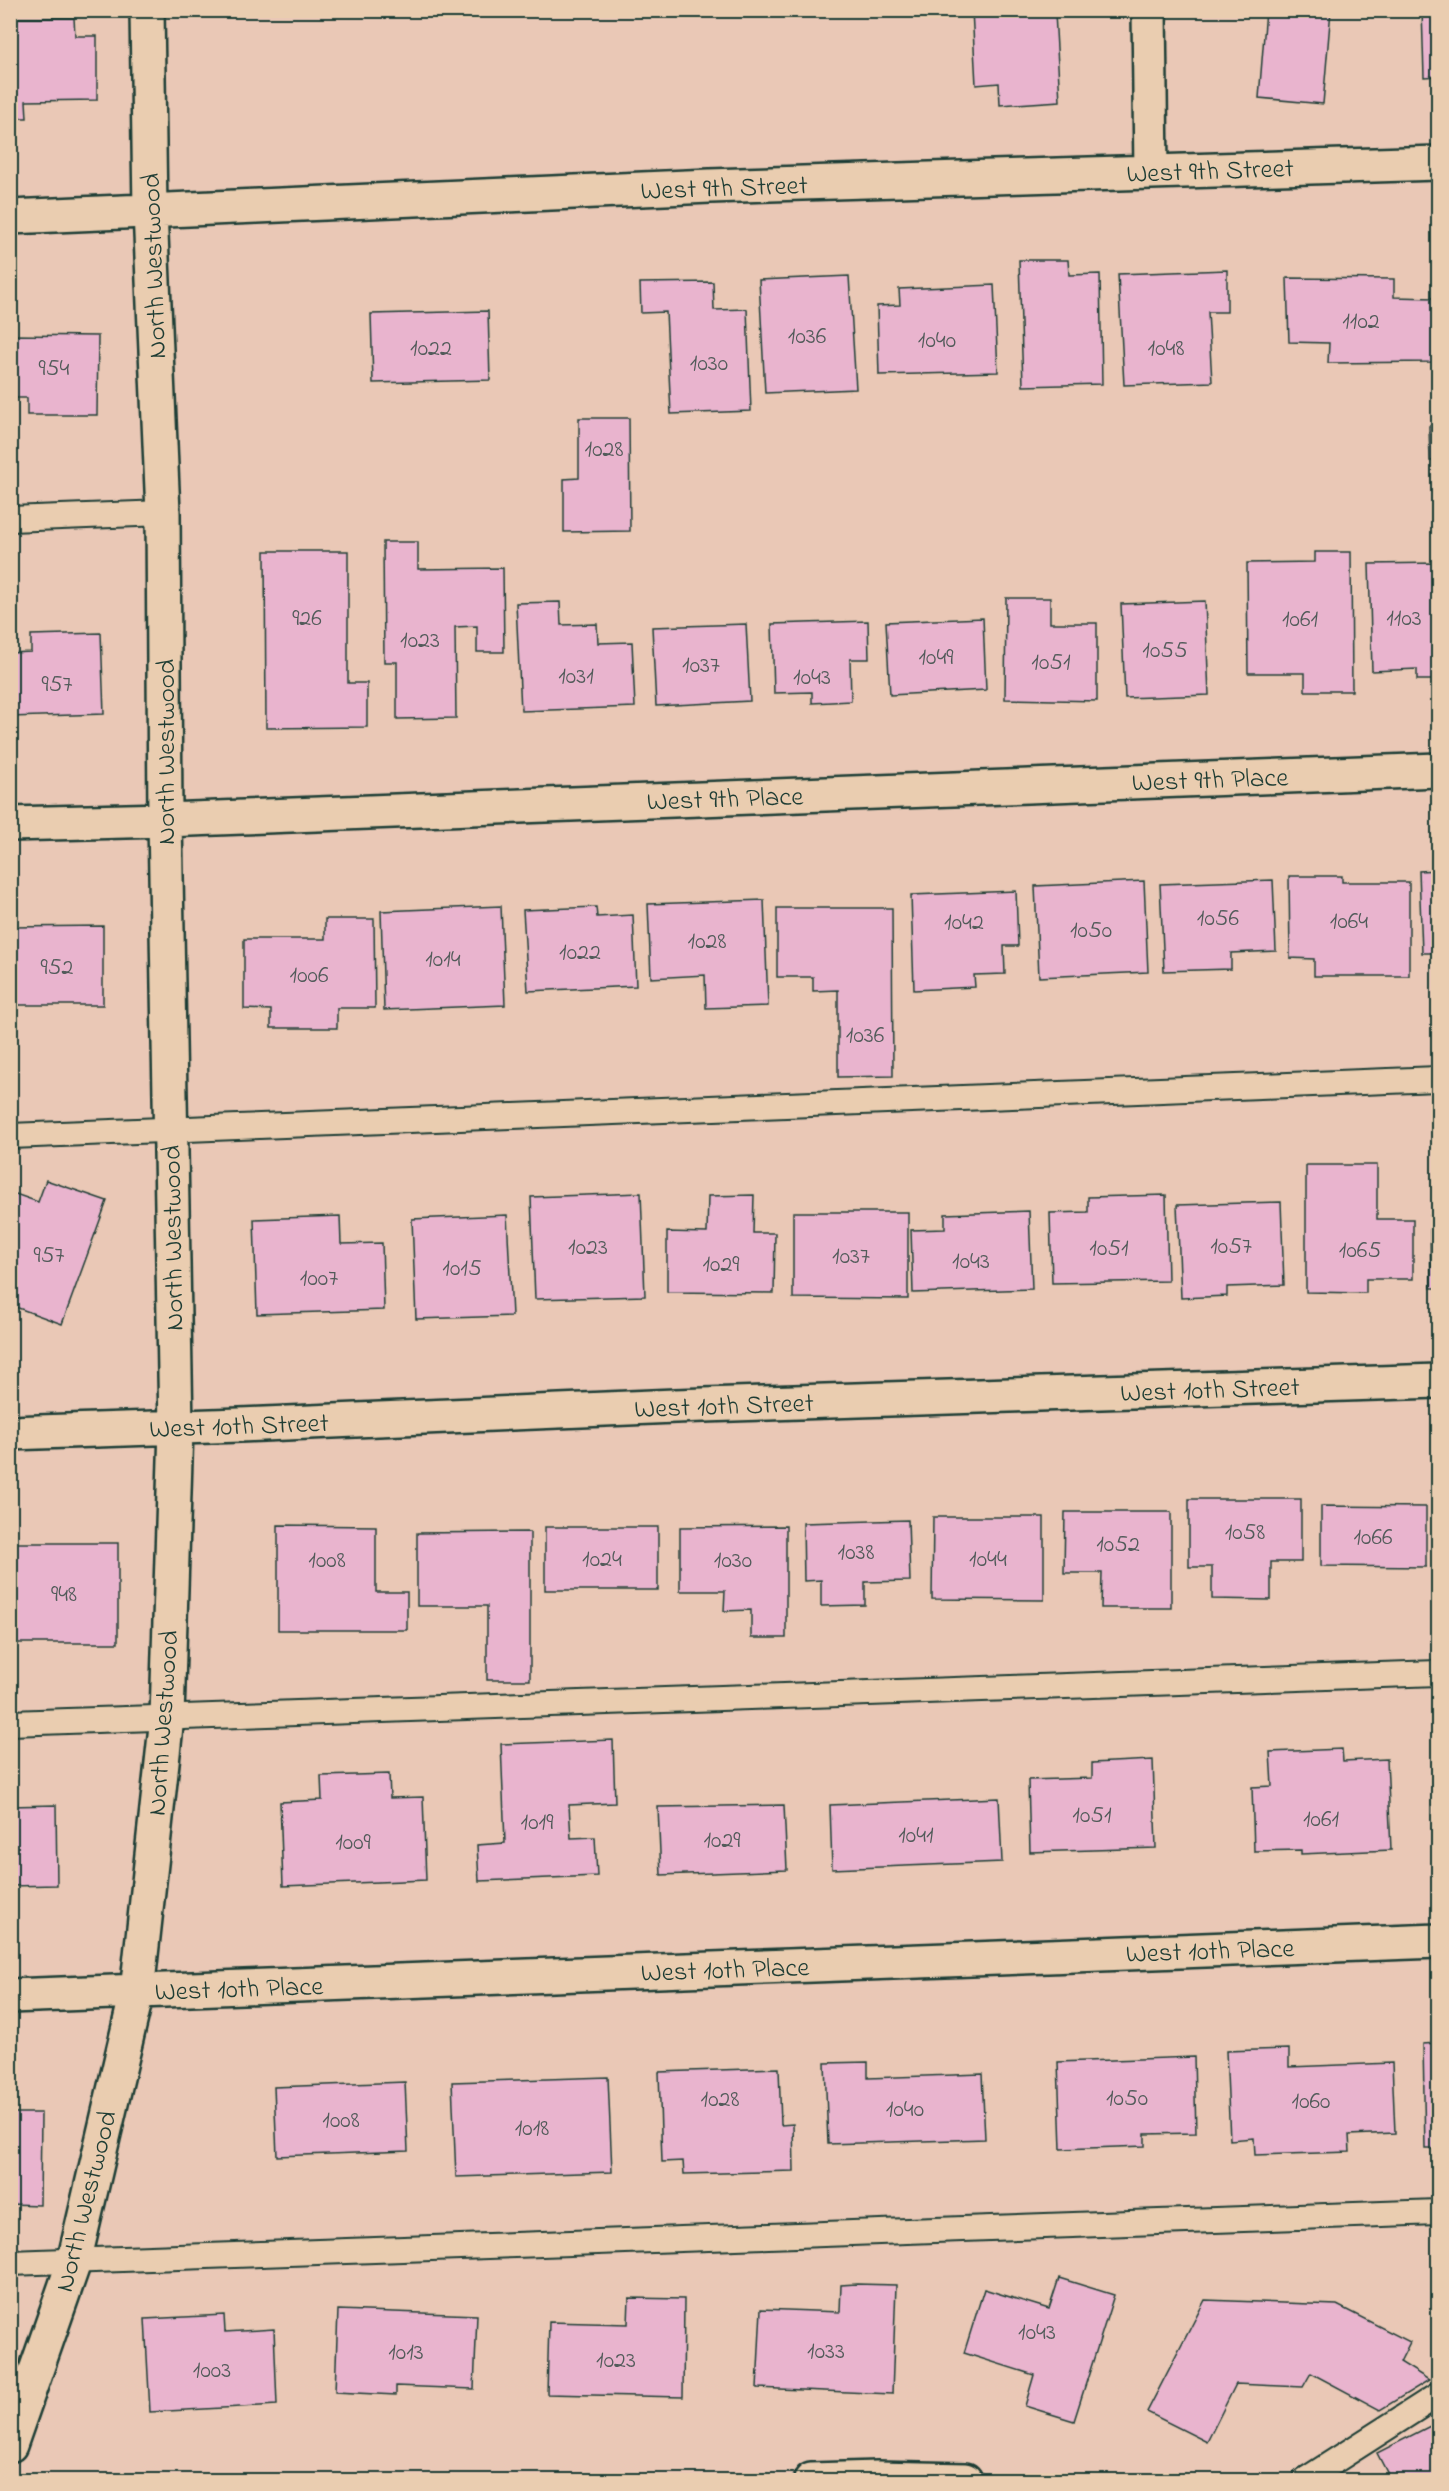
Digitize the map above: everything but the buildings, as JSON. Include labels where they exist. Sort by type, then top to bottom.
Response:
[{"type":"street","name":"North Westwood","points":[[10,2445],[74,2262],[138,1992],[167,1717],[176,1428],[165,820],[163,513],[150,211],[147,10]]},
{"type":"street","points":[[1149,10],[1151,172]]},
{"type":"street","name":"West 9th Street","points":[[10,217],[710,186],[1438,163]]},
{"type":"street","name":"West 9th Place","points":[[10,824],[165,820],[1438,770]]},
{"type":"street","name":"West 10th Street","points":[[10,1433],[675,1406],[1438,1381]]},
{"type":"street","name":"West 10th Place","points":[[10,1996],[1438,1941]]},
{"type":"street","points":[[811,2481],[877,2478],[965,2481]]},
{"type":"lane","points":[[10,519],[163,513]]},
{"type":"lane","points":[[10,1136],[1438,1079]]},
{"type":"lane","points":[[10,1723],[1438,1673]]},
{"type":"lane","points":[[10,2263],[1438,2212]]},
{"type":"lane","points":[[1305,2481],[1438,2395]]}]
